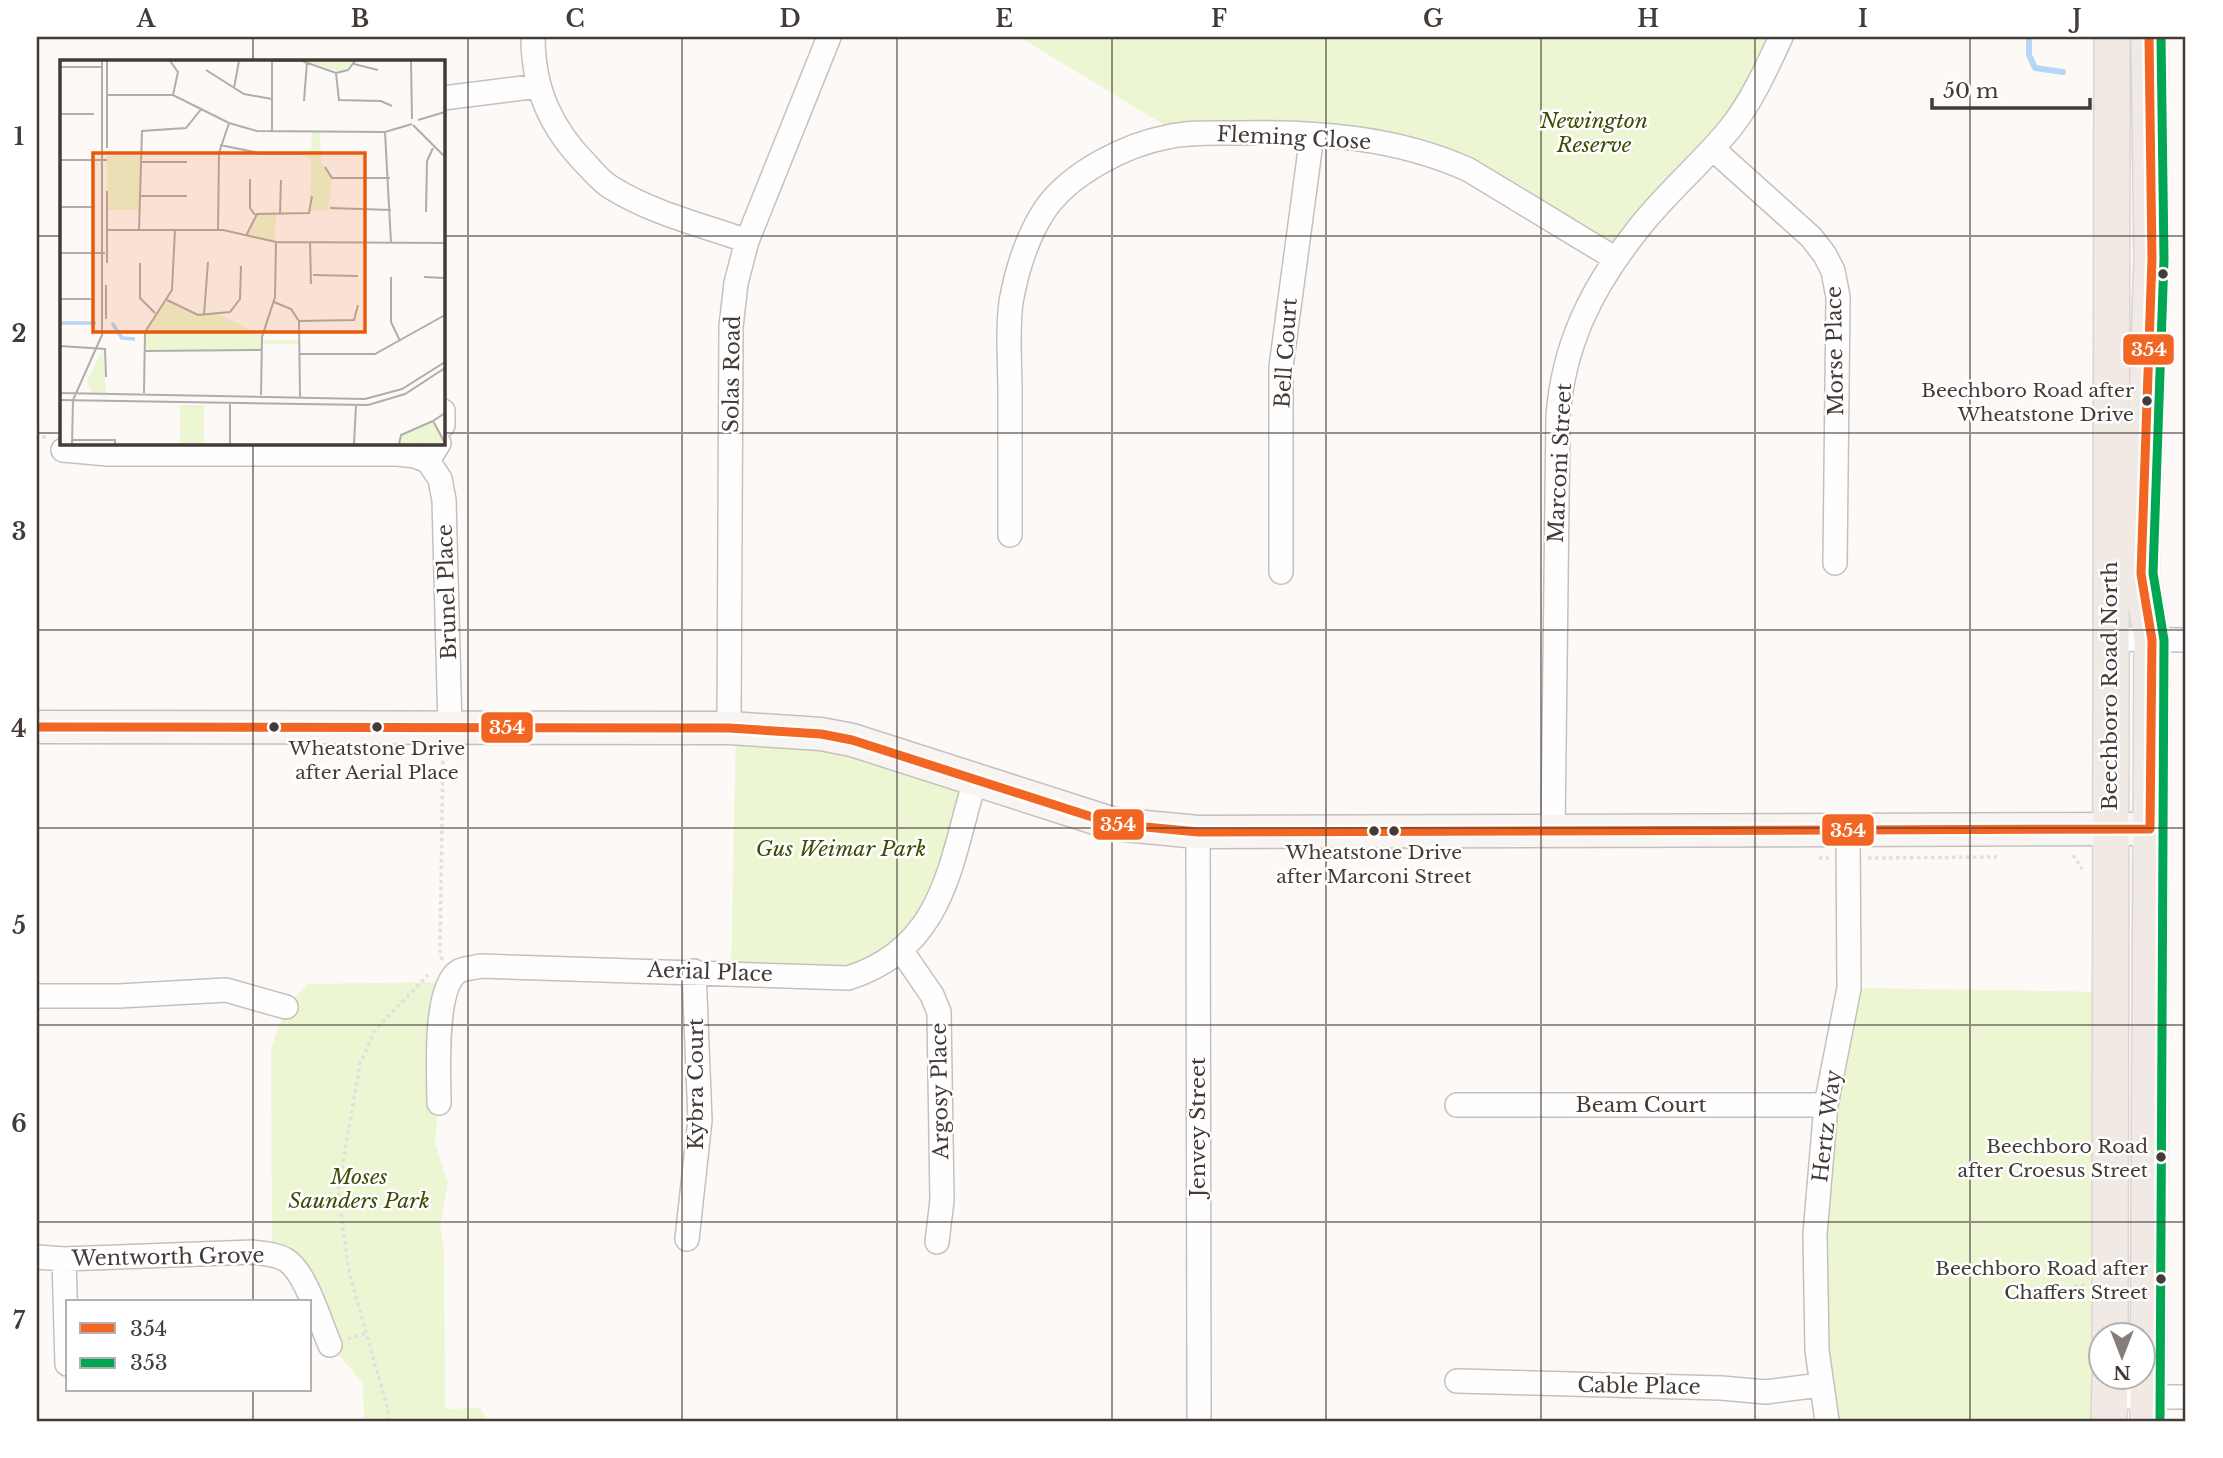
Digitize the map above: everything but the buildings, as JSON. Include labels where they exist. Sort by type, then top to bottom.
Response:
[{"type":"main road","name":"Beechboro Road North","points":[[2109,1322],[2112,37]]},
{"type":"main road","name":"Beechboro Road North","points":[[2148,1409],[2150,829],[2169,640],[2141,574],[2152,259],[2149,37]]},
{"type":"street","points":[[533,37],[533,59],[538,86],[558,132],[609,187],[642,204],[747,241]]},
{"type":"street","name":"Solas Road","points":[[729,728],[731,327],[736,283],[747,241],[829,37]]},
{"type":"street","name":"Marconi Street","points":[[1553,831],[1559,392],[1573,337],[1592,296],[1635,232],[1734,123],[1752,95],[1781,37]]},
{"type":"street","points":[[444,98],[538,86]]},
{"type":"street","name":"Fleming Close","points":[[1010,536],[1011,305],[1020,265],[1031,235],[1047,206],[1072,183],[1105,159],[1135,145],[1169,136],[1264,132],[1366,139],[1410,148],[1469,170],[1616,260]]},
{"type":"street","name":"Bell Court","points":[[1281,572],[1281,367],[1312,135]]},
{"type":"street","name":"Morse Place","points":[[1713,149],[1797,222],[1825,255],[1833,271],[1838,297],[1835,563]]},
{"type":"street","name":"Brunel Place","points":[[63,450],[108,454],[415,456],[434,452],[444,500],[450,728]]},
{"type":"street","points":[[2109,639],[2169,640]]},
{"type":"street","points":[[37,727],[729,728],[821,734],[852,740],[1114,824],[1198,832],[2150,829]]},
{"type":"street","name":"Aerial Place","points":[[446,972],[480,966],[848,978],[886,963],[916,936],[940,898],[975,780]]},
{"type":"street","name":"Hertz Way","points":[[1827,1421],[1820,1385],[1815,1312],[1815,1234],[1826,1105],[1849,988],[1848,830]]},
{"type":"street","name":"Jenvey Street","points":[[1198,832],[1199,1421]]},
{"type":"street","name":"Argosy Place","points":[[901,950],[932,995],[939,1012],[942,1200],[937,1242]]},
{"type":"street","name":"Kybra Court","points":[[687,1239],[700,1120],[694,971]]},
{"type":"street","points":[[439,1103],[439,1023],[446,972]]},
{"type":"street","points":[[37,996],[119,996],[226,990],[286,1007]]},
{"type":"street","name":"Beam Court","points":[[1457,1105],[1826,1105]]},
{"type":"street","name":"Wentworth Grove","points":[[37,1256],[64,1259],[253,1252],[272,1254],[287,1261],[299,1272],[311,1300]]},
{"type":"street","points":[[64,1259],[66,1329]]},
{"type":"street","name":"Wentworth Grove","points":[[312,1303],[330,1345]]},
{"type":"street","name":"Cable Place","points":[[1457,1381],[1721,1388],[1766,1392],[1820,1385]]},
{"type":"street","points":[[2110,1398],[2148,1409],[2186,1397]]},
{"type":"path","points":[[389,1421],[349,1272],[338,1191],[360,1064],[375,1030],[417,985],[446,972],[440,949],[441,760],[450,728]]},
{"type":"path","points":[[2068,848],[2083,870]]},
{"type":"green space","name":"Newington Reserve","points":[[1019,37],[1781,37],[1767,68],[1616,259],[1410,148],[1181,135]]},
{"type":"green space","name":"Gus Weimar Park","points":[[736,728],[975,780],[940,898],[867,972],[731,973]]},
{"type":"green space","name":"Moses Saunders Park","points":[[448,982],[435,1143],[448,1183],[440,1227],[444,1248],[445,1409],[480,1408],[489,1421],[364,1421],[363,1383],[330,1345],[299,1272],[272,1254],[271,1048],[286,1007],[307,984]]},
{"type":"green space","points":[[1849,988],[2109,992],[2101,1322],[2086,1322],[2086,1392],[2103,1392],[2109,1421],[1827,1421],[1815,1312]]},
{"type":"waterway","points":[[2029,37],[2029,55],[2035,68],[2063,72]]},
{"type":"transit line","name":"354","points":[[37,727],[729,728],[821,734],[852,740],[1114,824],[1198,832],[2150,829],[2152,640],[2141,574],[2152,259],[2149,37]]},
{"type":"transit line","name":"353","points":[[2160,1421],[2164,640],[2153,573],[2164,259],[2161,37]]},
{"type":"place","name":"Beechboro Road after Wheatstone Drive","points":[[2147,401]]},
{"type":"place","name":"Wheatstone Drive after Aerial Place","points":[[377,727]]},
{"type":"place","name":"Wheatstone Drive after Marconi Street","points":[[1374,831]]},
{"type":"place","name":"Beechboro Road after Croesus Street","points":[[2161,1157]]},
{"type":"place","name":"Beechboro Road after Chaffers Street","points":[[2161,1279]]}]
